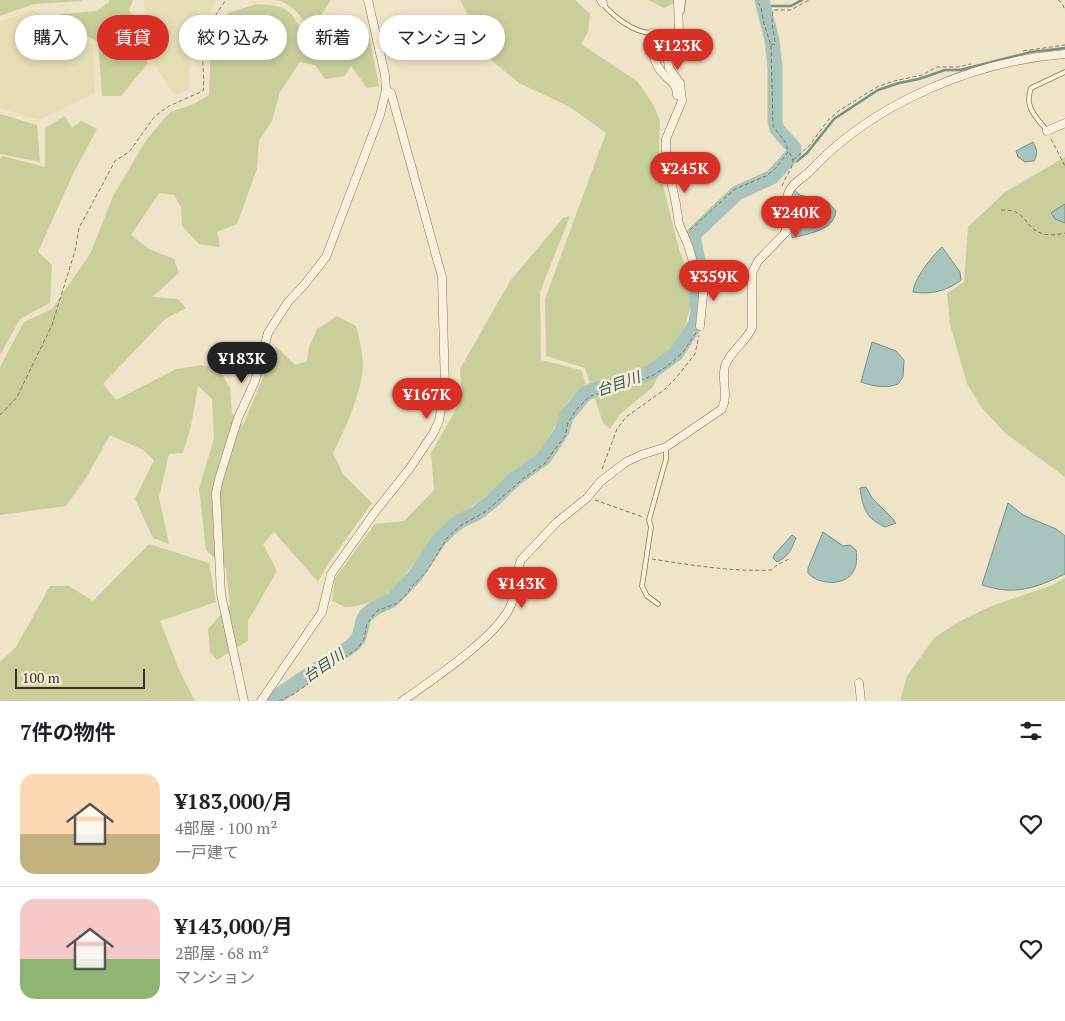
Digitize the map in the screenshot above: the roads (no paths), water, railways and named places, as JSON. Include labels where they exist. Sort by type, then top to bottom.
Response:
[{"type":"street","points":[[244,701],[221,594],[216,502],[219,479],[238,418],[255,381],[268,333],[288,302],[326,257],[377,124],[386,90],[385,75],[368,0]]},
{"type":"street","points":[[678,0],[679,34],[669,52],[668,61],[669,68],[680,83],[682,101],[666,140],[666,158],[679,224],[699,278],[704,285],[700,326]]},
{"type":"street","points":[[652,32],[652,54],[660,71],[674,83],[677,89],[678,112]]},
{"type":"street","points":[[402,701],[466,653],[505,618],[515,595],[518,566],[521,560],[557,522],[587,498],[600,482],[626,462],[641,454],[666,447],[722,409],[725,404],[726,389],[724,375],[726,363],[752,328],[752,273],[758,261],[786,232],[788,194],[795,183],[802,179],[847,136],[915,96],[950,80],[1003,64],[1039,56],[1065,54]]},
{"type":"street","points":[[261,701],[322,612],[330,574],[410,468],[434,432],[439,421],[445,388],[442,278],[391,93],[386,90]]},
{"type":"street","points":[[1047,131],[1065,124]]},
{"type":"street","points":[[859,683],[861,701]]},
{"type":"lane","points":[[679,34],[683,0]]},
{"type":"lane","points":[[602,2],[609,11],[631,26],[642,32],[652,32]]},
{"type":"lane","points":[[1047,131],[1031,110],[1028,98],[1030,88],[1065,72]]},
{"type":"lane","points":[[658,604],[647,596],[642,586],[651,526],[649,520],[666,459],[666,447]]},
{"type":"water","points":[[1033,142],[1036,152],[1034,161],[1025,162],[1018,157],[1016,151]]},
{"type":"water","points":[[794,190],[800,195],[828,202],[836,211],[831,223],[813,233],[792,238],[790,199]]},
{"type":"water","points":[[1065,204],[1065,223],[1055,219],[1051,213]]},
{"type":"water","points":[[942,247],[960,272],[961,280],[950,287],[938,291],[926,293],[913,292],[920,274]]},
{"type":"water","points":[[872,342],[896,351],[904,360],[903,377],[898,384],[880,386],[861,382]]},
{"type":"water","points":[[866,487],[872,498],[896,523],[885,527],[866,512],[860,488]]},
{"type":"water","points":[[1008,503],[1023,515],[1056,529],[1065,536],[1065,574],[1025,589],[1004,590],[982,585]]},
{"type":"water","points":[[823,532],[843,546],[850,545],[856,550],[855,568],[850,576],[839,582],[818,580],[808,573],[808,568]]},
{"type":"water","points":[[792,535],[796,538],[791,549],[787,555],[777,562],[773,558],[774,555]]},
{"type":"waterway","name":"台目川","points":[[270,701],[353,645],[359,637],[366,615],[375,608],[392,600],[415,576],[439,540],[450,529],[460,521],[477,513],[515,479],[544,458],[562,431],[566,417],[585,394],[651,372],[676,354],[696,323],[698,310],[696,291],[700,271],[694,234],[737,193],[772,177],[794,153],[794,148],[777,129],[775,122],[775,67],[772,40],[762,0]]},
{"type":"waterway","points":[[765,6],[791,6],[802,0]]},
{"type":"waterway","points":[[787,161],[797,161],[807,153],[834,119],[878,90],[945,70],[960,70],[1031,52],[1065,48]]}]
